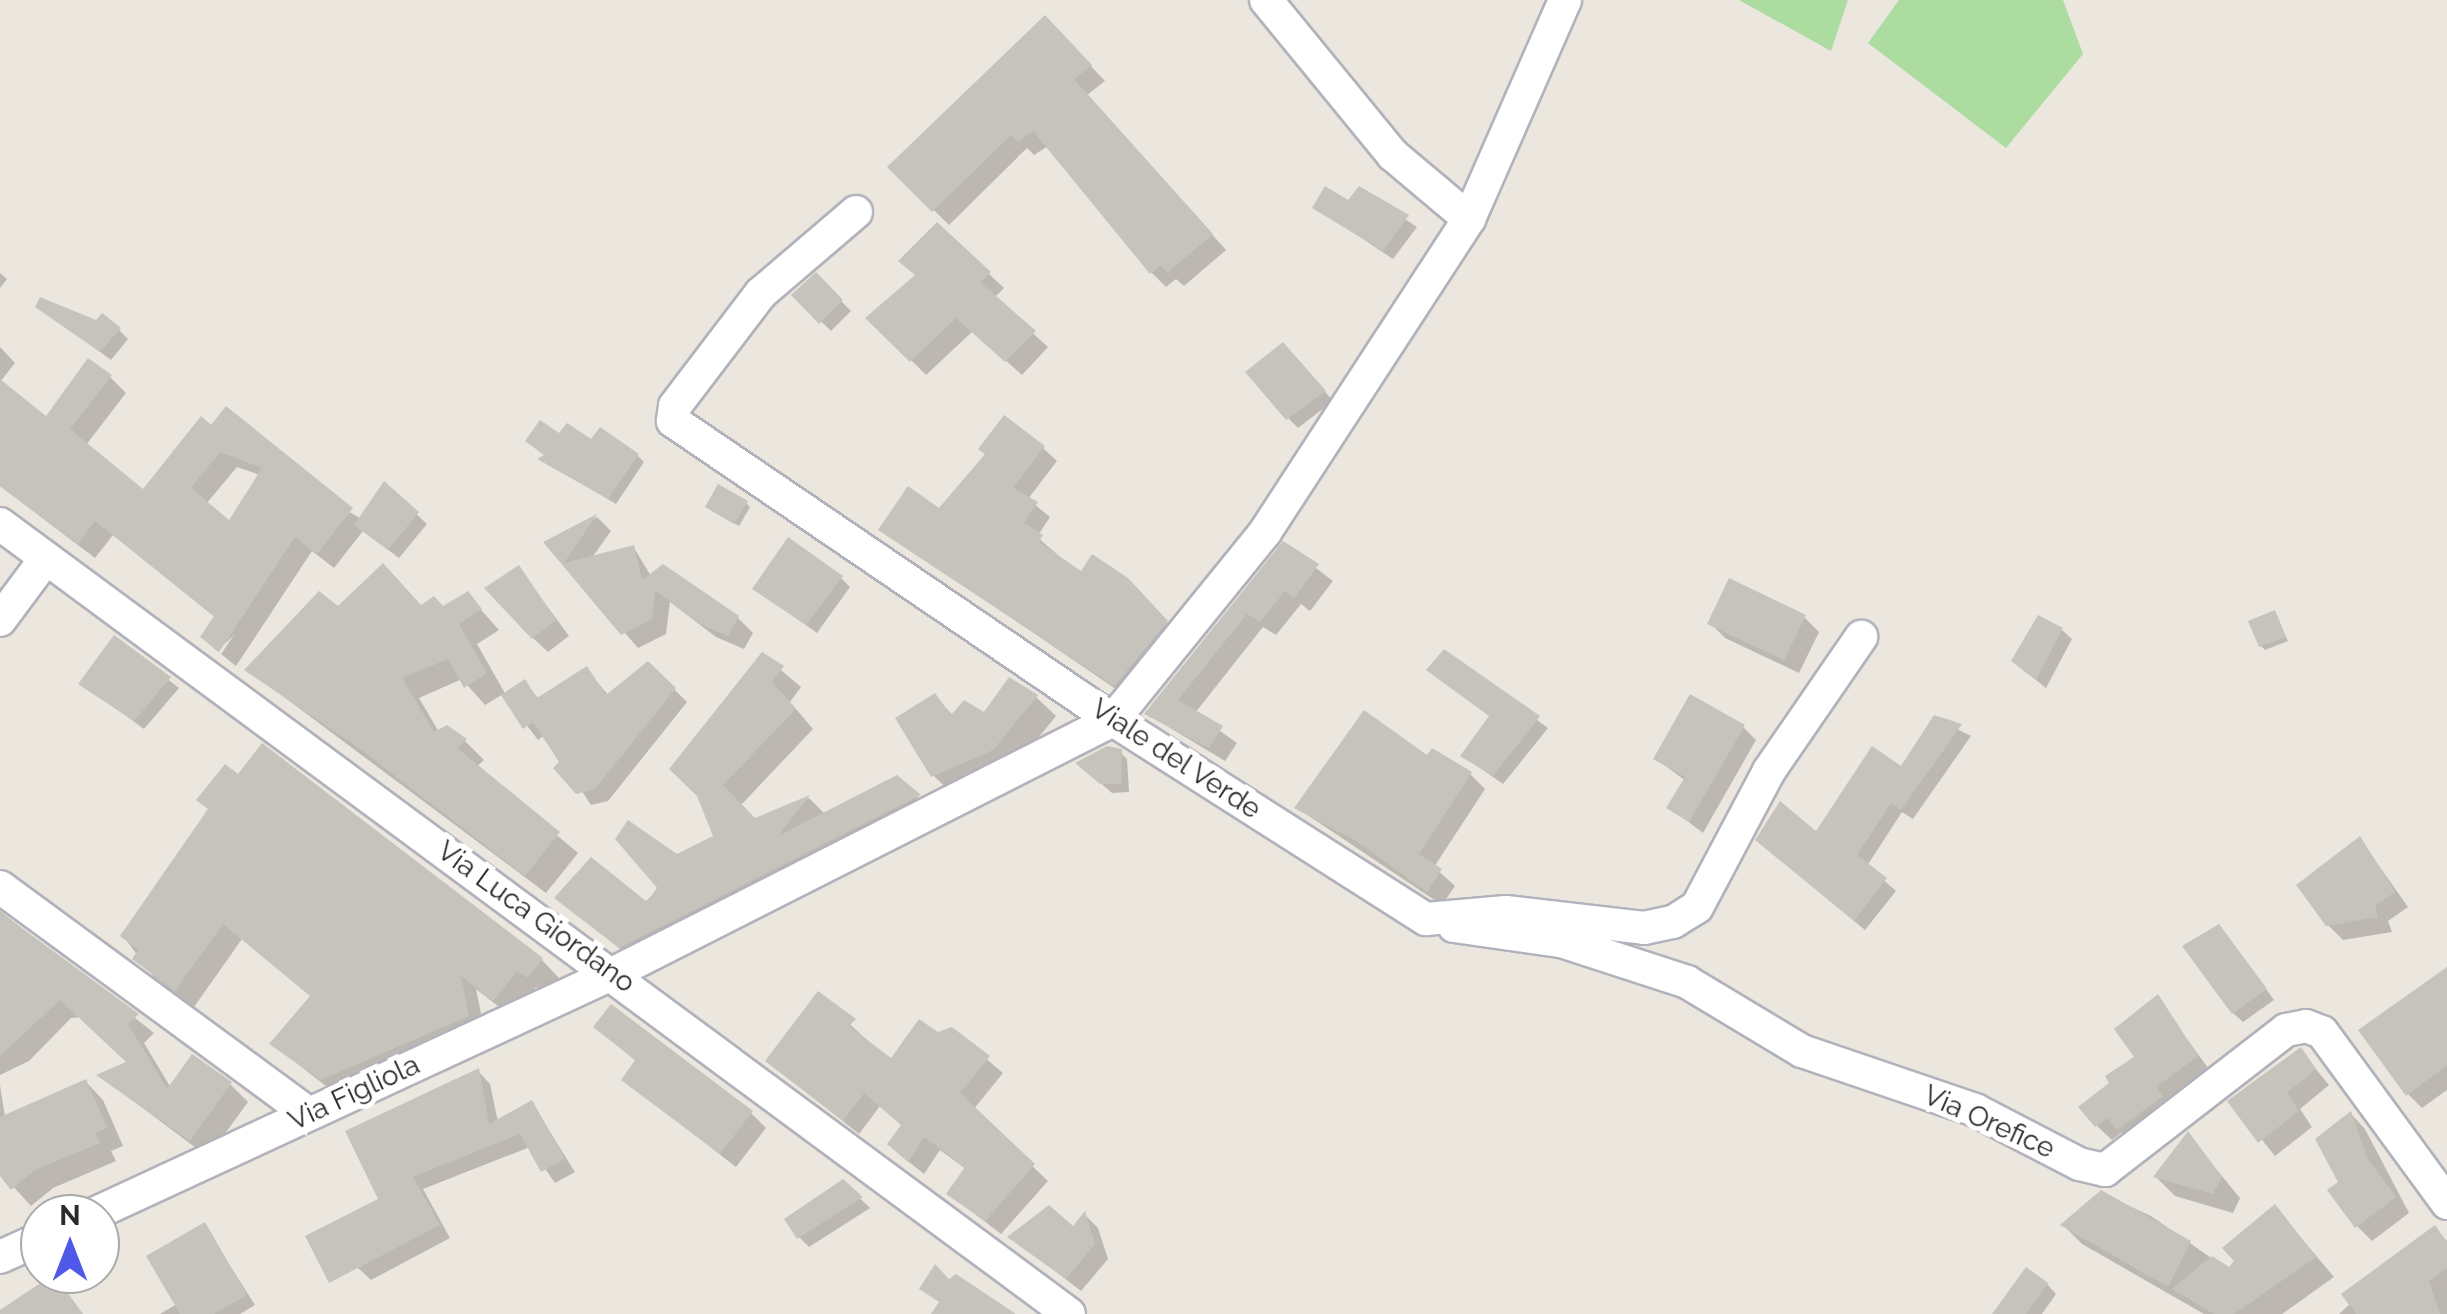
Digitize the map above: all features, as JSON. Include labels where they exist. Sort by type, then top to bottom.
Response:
[{"type":"street","points":[[1266,0],[1393,155],[1470,220]]},
{"type":"street","points":[[1113,720],[1266,532],[1470,220],[1565,0]]},
{"type":"street","name":"Viale del Verde","points":[[856,212],[761,292],[675,406],[672,421],[1113,720],[1426,919]]},
{"type":"street","name":"Via Luca Giordano","points":[[0,524],[614,973],[1069,1314]]},
{"type":"street","points":[[0,620],[46,558]]},
{"type":"street","points":[[1426,919],[1506,912],[1644,928],[1697,907],[1768,771],[1861,637]]},
{"type":"street","name":"Via Figliola","points":[[120,1202],[614,973],[1113,720]]},
{"type":"street","points":[[0,886],[310,1114]]},
{"type":"street","name":"Via Orefice","points":[[1426,919],[1491,936],[1561,942],[1687,982],[1802,1050],[1975,1110],[2079,1164],[2105,1170],[2286,1030],[2306,1026],[2322,1032],[2447,1203]]},
{"type":"green space","points":[[1739,0],[1848,0],[1831,51]]},
{"type":"green space","points":[[1899,0],[2063,0],[2083,54],[2006,148],[1868,43]]},
{"type":"building","points":[[1045,15],[1092,65],[1074,79],[1213,234],[1167,273],[1161,265],[1150,274],[1033,131],[1018,142],[1011,135],[932,212],[887,167]]},
{"type":"building","points":[[1325,186],[1348,200],[1359,186],[1409,215],[1383,251],[1312,208]]},
{"type":"building","points":[[937,222],[991,272],[980,282],[1036,331],[1005,362],[956,318],[910,362],[865,318],[915,275],[898,261]]},
{"type":"building","points":[[816,272],[843,300],[819,324],[791,295]]},
{"type":"building","points":[[40,297],[96,320],[102,313],[121,328],[100,352],[35,307]]},
{"type":"building","points":[[1283,342],[1326,391],[1286,420],[1245,372]]},
{"type":"building","points":[[88,358],[112,375],[70,429],[143,489],[201,416],[211,425],[226,406],[353,508],[317,554],[295,537],[219,652],[200,637],[214,616],[95,521],[78,544],[0,486],[0,379],[46,416]],"holes":[[[220,452],[262,468],[229,520],[191,488]]]},
{"type":"building","points":[[1004,415],[1045,446],[1013,488],[1038,502],[1024,523],[1043,535],[1039,542],[1081,571],[1092,554],[1128,578],[1168,621],[1114,686],[878,530],[908,486],[939,508],[985,454],[978,449]]},
{"type":"building","points":[[540,420],[559,433],[567,423],[591,439],[600,427],[639,454],[608,499],[537,459],[544,455],[525,441]]},
{"type":"building","points":[[384,481],[419,512],[388,550],[354,525]]},
{"type":"building","points":[[718,484],[748,501],[734,524],[705,507]]},
{"type":"building","points":[[597,514],[564,563],[634,545],[642,580],[663,564],[739,616],[728,636],[698,623],[655,590],[652,619],[621,635],[543,542]]},
{"type":"building","points":[[788,537],[843,576],[806,625],[752,589]]},
{"type":"building","points":[[1283,541],[1319,564],[1294,598],[1285,591],[1260,622],[1247,614],[1178,700],[1223,726],[1209,748],[1144,714]]},
{"type":"building","points":[[383,563],[421,605],[434,596],[443,606],[468,591],[482,609],[459,624],[487,673],[464,688],[448,659],[402,678],[434,732],[447,725],[467,739],[457,748],[560,832],[525,876],[359,748],[244,670],[319,591],[338,606]]},
{"type":"building","points":[[519,565],[556,620],[532,639],[484,588]]},
{"type":"building","points":[[1729,578],[1806,615],[1784,660],[1707,624]]},
{"type":"building","points":[[2275,610],[2286,637],[2259,647],[2248,621]]},
{"type":"building","points":[[2038,615],[2063,628],[2036,680],[2011,661]]},
{"type":"building","points":[[114,635],[171,677],[134,721],[78,684]]},
{"type":"building","points":[[1444,649],[1540,716],[1493,776],[1460,756],[1489,716],[1426,670]]},
{"type":"building","points":[[762,652],[784,666],[772,682],[796,709],[723,785],[755,818],[810,795],[778,836],[897,775],[921,795],[619,948],[554,898],[591,857],[646,901],[658,889],[615,839],[628,820],[677,854],[713,836],[697,796],[669,769]]},
{"type":"building","points":[[648,661],[676,688],[595,789],[576,794],[553,768],[559,762],[533,722],[523,729],[501,695],[525,679],[537,698],[587,666],[606,695]]},
{"type":"building","points":[[1009,677],[1038,695],[993,750],[931,777],[895,718],[935,693],[951,715],[964,700],[984,712]]},
{"type":"building","points":[[1690,694],[1745,725],[1689,822],[1666,808],[1685,777],[1653,759]]},
{"type":"building","points":[[1364,710],[1427,755],[1432,748],[1472,772],[1419,854],[1442,869],[1427,892],[1356,841],[1294,808]]},
{"type":"building","points":[[1934,715],[1962,724],[1901,810],[1891,803],[1857,855],[1887,878],[1854,921],[1755,840],[1780,801],[1816,831],[1872,746],[1901,766]]},
{"type":"building","points":[[262,743],[543,958],[528,978],[517,971],[493,1001],[461,976],[469,1016],[321,1080],[269,1044],[310,996],[223,924],[175,991],[132,959],[138,950],[120,936],[208,809],[196,800],[225,764],[238,774]]},
{"type":"building","points":[[1107,746],[1122,749],[1121,784],[1100,784],[1075,763]]},
{"type":"building","points":[[2360,836],[2395,892],[2375,906],[2378,917],[2326,926],[2296,885]]},
{"type":"building","points":[[0,912],[139,1014],[128,1024],[167,1089],[192,1054],[232,1082],[190,1141],[96,1075],[126,1062],[60,1000],[0,1056]]},
{"type":"building","points":[[2219,924],[2267,989],[2232,1014],[2182,946]]},
{"type":"building","points":[[2447,967],[2447,1065],[2406,1096],[2358,1030]]},
{"type":"building","points":[[818,991],[856,1019],[849,1026],[891,1058],[919,1019],[938,1032],[952,1027],[990,1056],[960,1093],[1035,1164],[985,1221],[946,1194],[965,1167],[924,1137],[908,1162],[887,1144],[901,1125],[864,1093],[843,1121],[765,1061]]},
{"type":"building","points":[[2158,994],[2198,1056],[2156,1087],[2163,1096],[2117,1130],[2107,1118],[2095,1127],[2078,1107],[2109,1083],[2105,1076],[2134,1057],[2114,1029]]},
{"type":"building","points":[[611,1004],[753,1111],[720,1154],[621,1080],[635,1060],[593,1027]]},
{"type":"building","points":[[2301,1047],[2316,1069],[2287,1093],[2299,1111],[2258,1143],[2227,1101]]},
{"type":"building","points":[[479,1068],[489,1124],[532,1100],[565,1159],[541,1172],[520,1134],[413,1177],[440,1225],[329,1283],[305,1236],[378,1199],[345,1131]]},
{"type":"building","points":[[86,1079],[107,1128],[95,1133],[100,1143],[35,1170],[11,1190],[0,1176],[0,1117]]},
{"type":"building","points":[[2351,1111],[2367,1158],[2396,1197],[2355,1228],[2327,1190],[2338,1182],[2315,1139]]},
{"type":"building","points":[[2188,1131],[2222,1177],[2213,1194],[2153,1177]]},
{"type":"building","points":[[843,1179],[863,1197],[797,1239],[784,1219]]},
{"type":"building","points":[[2101,1190],[2191,1241],[2168,1287],[2060,1225]]},
{"type":"building","points":[[2275,1204],[2316,1257],[2234,1314],[2214,1314],[2172,1289],[2212,1256],[2229,1267],[2234,1261],[2222,1248]]},
{"type":"building","points":[[1049,1205],[1073,1226],[1085,1211],[1095,1244],[1066,1279],[1007,1237]]},
{"type":"building","points":[[205,1222],[247,1295],[214,1314],[180,1314],[146,1256]]},
{"type":"building","points":[[2435,1225],[2447,1242],[2447,1268],[2429,1281],[2440,1314],[2356,1314],[2341,1294]]},
{"type":"building","points":[[935,1264],[949,1279],[956,1274],[1016,1314],[931,1314],[939,1302],[919,1289]]},
{"type":"building","points":[[2026,1267],[2048,1283],[2026,1314],[1992,1314]]},
{"type":"building","points":[[24,1294],[68,1294],[83,1314],[0,1314],[0,1310]]}]
